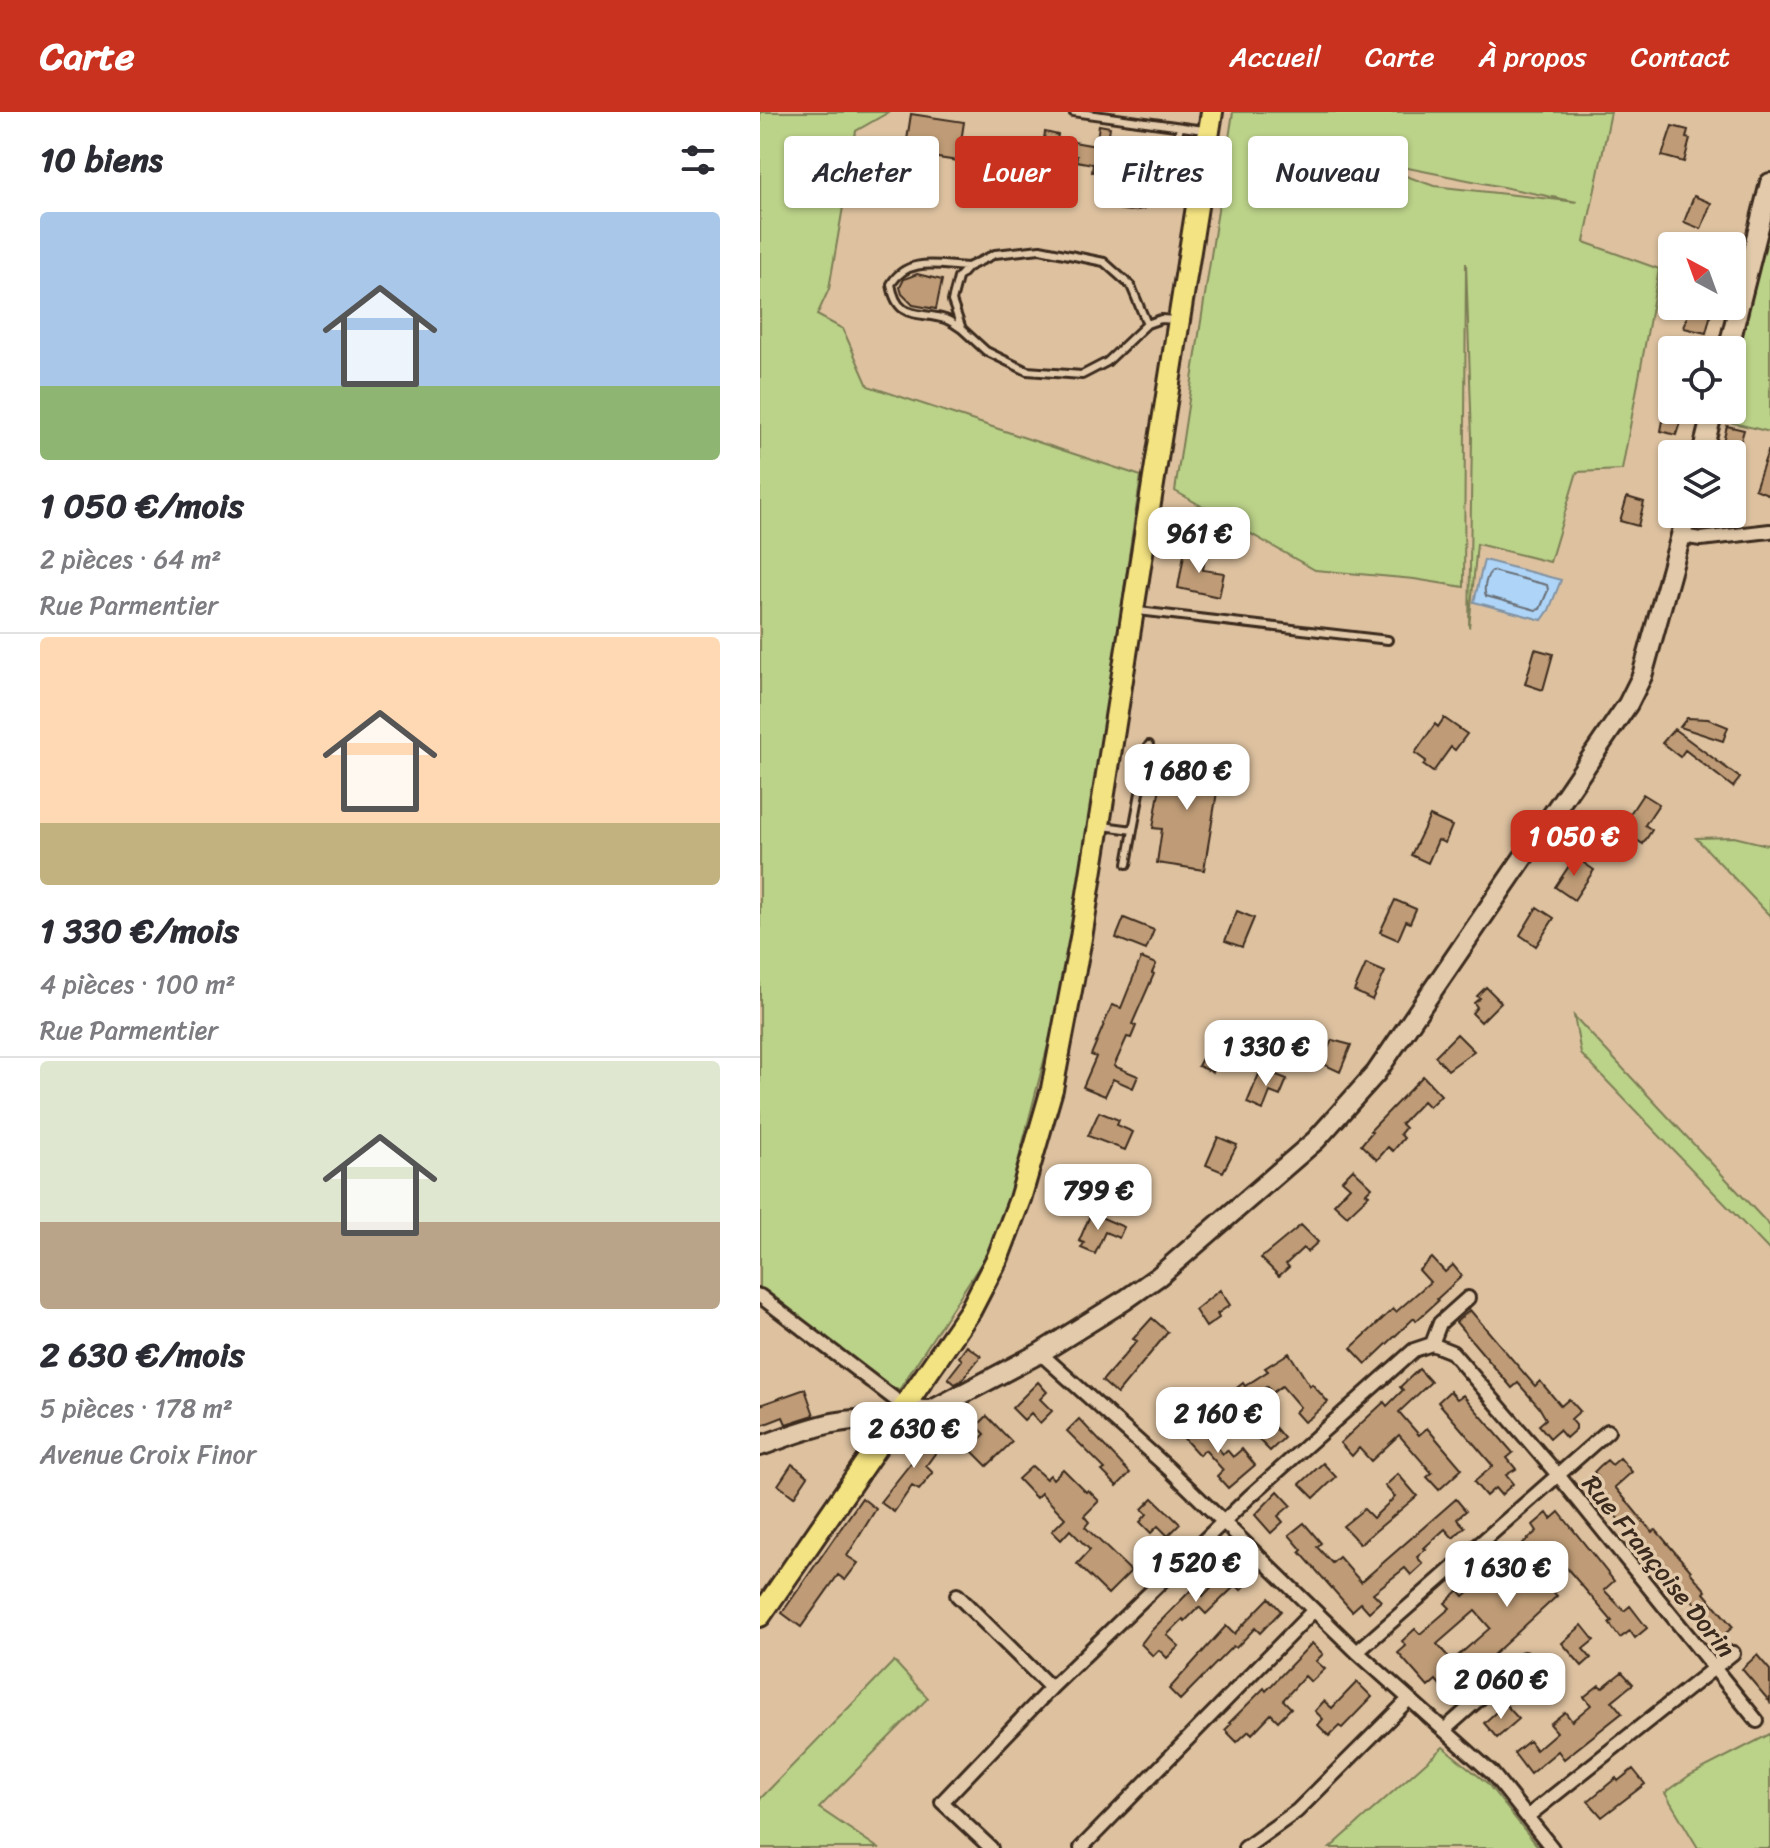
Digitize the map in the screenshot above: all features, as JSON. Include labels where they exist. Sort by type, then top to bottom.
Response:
[{"type":"main road","points":[[760,1616],[970,1311],[998,1257],[1020,1199],[1052,1089],[1081,938],[1211,121]]},
{"type":"street","points":[[1732,336],[1770,183]]},
{"type":"street","points":[[760,1446],[844,1420],[932,1410],[1040,1353],[1159,1276],[1316,1140],[1376,1073],[1628,704],[1642,676],[1683,528]]},
{"type":"street","points":[[1681,536],[1701,539],[1770,531]]},
{"type":"street","points":[[760,1296],[902,1412]]},
{"type":"street","points":[[991,1848],[942,1802],[1051,1688],[1222,1523],[1414,1350],[1432,1344],[1440,1323],[1468,1298]]},
{"type":"street","name":"Rue Françoise Dorin","points":[[1432,1344],[1452,1352],[1558,1475],[1757,1721]]},
{"type":"street","points":[[1040,1353],[1169,1469],[1357,1652],[1492,1773],[1552,1848]]},
{"type":"street","points":[[1357,1652],[1608,1431]]},
{"type":"street","points":[[957,1595],[1051,1688]]},
{"type":"street","points":[[1081,1848],[1313,1611]]},
{"type":"street","points":[[1528,1816],[1733,1653]]},
{"type":"street","points":[[1444,1730],[1524,1659]]},
{"type":"street","points":[[1245,1848],[1297,1811],[1409,1699]]},
{"type":"lane","points":[[1073,112],[1180,127],[1211,121]]},
{"type":"lane","points":[[1178,136],[1180,127]]},
{"type":"lane","points":[[962,329],[952,301],[958,278],[968,267],[995,254],[1040,249],[1104,262],[1131,286],[1147,324]]},
{"type":"lane","points":[[968,267],[926,263],[909,267],[897,274],[891,284],[893,299],[904,311],[947,319],[986,351],[1027,371],[1082,375],[1107,362],[1147,324],[1161,319],[1180,321]]},
{"type":"lane","points":[[1134,611],[1388,640]]},
{"type":"lane","points":[[1127,864],[1149,745]]},
{"type":"lane","points":[[1099,825],[1133,830]]},
{"type":"green space","points":[[760,112],[889,112],[856,131],[855,136],[784,136],[784,208],[843,208],[829,289],[817,315],[843,329],[868,386],[1141,476],[1067,971],[995,1242],[899,1390],[889,1387],[760,1289]]},
{"type":"green space","points":[[1233,112],[1611,112],[1584,242],[1658,269],[1622,470],[1577,472],[1550,562],[1477,544],[1469,628],[1472,438],[1466,263],[1464,587],[1315,570],[1175,491],[1218,208],[1232,208],[1232,136],[1229,136]]},
{"type":"green space","points":[[1770,224],[1770,432],[1737,424],[1746,424],[1746,336],[1742,336]]},
{"type":"green space","points":[[1734,837],[1767,845],[1770,843],[1770,916],[1696,838]]},
{"type":"green space","points":[[1574,1016],[1770,1226],[1770,1251],[1581,1054]]},
{"type":"green space","points":[[894,1661],[928,1698],[819,1808],[878,1848],[760,1848],[760,1799]]},
{"type":"green space","points":[[1770,1734],[1770,1848],[1698,1848],[1665,1793],[1690,1775]]},
{"type":"green space","points":[[1443,1747],[1487,1783],[1539,1848],[1330,1848]]},
{"type":"water","points":[[1484,560],[1561,580],[1542,620],[1474,602]]},
{"type":"building","points":[[911,114],[964,122],[962,136],[955,136],[955,161],[939,158],[939,136],[908,136]]},
{"type":"building","points":[[1099,125],[1110,127],[1109,136],[1097,136]]},
{"type":"building","points":[[1672,126],[1688,130],[1686,138],[1690,139],[1684,162],[1662,156]]},
{"type":"building","points":[[1078,143],[1094,146],[1094,172],[1093,164],[1078,161]]},
{"type":"building","points":[[1694,196],[1711,203],[1701,229],[1684,222]]},
{"type":"building","points":[[917,274],[942,280],[936,309],[913,305],[902,294],[900,287],[904,279]]},
{"type":"building","points":[[1686,320],[1709,320],[1706,333],[1684,328]]},
{"type":"building","points":[[1662,424],[1680,424],[1676,435],[1661,431]]},
{"type":"building","points":[[1727,426],[1744,430],[1741,440],[1723,440]]},
{"type":"building","points":[[1770,451],[1770,495],[1755,489]]},
{"type":"building","points":[[1627,497],[1644,502],[1638,526],[1620,521]]},
{"type":"building","points":[[1185,549],[1206,552],[1203,570],[1224,573],[1219,597],[1178,588]]},
{"type":"building","points":[[1535,649],[1553,654],[1543,690],[1525,684]]},
{"type":"building","points":[[1444,718],[1467,734],[1455,750],[1451,747],[1433,772],[1423,765],[1426,761],[1415,753],[1435,724],[1438,727]]},
{"type":"building","points":[[1687,718],[1708,719],[1728,727],[1723,741],[1680,727]]},
{"type":"building","points":[[1674,729],[1740,778],[1733,787],[1685,750],[1680,757],[1662,743]]},
{"type":"building","points":[[1174,754],[1222,762],[1204,870],[1157,863],[1162,829],[1153,828],[1160,786],[1169,788]]},
{"type":"building","points":[[1643,794],[1659,804],[1645,825],[1652,830],[1643,844],[1620,829]]},
{"type":"building","points":[[1430,816],[1452,826],[1445,843],[1438,840],[1428,863],[1411,855]]},
{"type":"building","points":[[1575,857],[1594,870],[1574,900],[1555,887]]},
{"type":"building","points":[[1395,900],[1416,909],[1410,923],[1406,921],[1398,940],[1380,932]]},
{"type":"building","points":[[1537,907],[1554,918],[1536,946],[1520,935]]},
{"type":"building","points":[[1237,911],[1254,918],[1242,947],[1225,941]]},
{"type":"building","points":[[1124,918],[1154,930],[1146,950],[1116,938]]},
{"type":"building","points":[[1141,958],[1156,964],[1154,974],[1132,1024],[1136,1026],[1131,1038],[1127,1037],[1114,1066],[1138,1076],[1133,1088],[1113,1079],[1105,1096],[1083,1087],[1096,1057],[1091,1055],[1112,1005],[1121,1008]]},
{"type":"building","points":[[1366,964],[1385,972],[1372,1000],[1354,991]]},
{"type":"building","points":[[1486,987],[1501,1002],[1481,1022],[1472,1013],[1477,1007],[1474,1003],[1480,998],[1477,996]]},
{"type":"building","points":[[1239,1029],[1249,1033],[1237,1064],[1227,1060]]},
{"type":"building","points":[[1457,1034],[1474,1051],[1448,1070],[1435,1056]]},
{"type":"building","points":[[1332,1040],[1351,1045],[1340,1072],[1321,1063]]},
{"type":"building","points":[[1211,1041],[1223,1046],[1213,1072],[1198,1066]]},
{"type":"building","points":[[1261,1069],[1287,1079],[1280,1096],[1270,1092],[1263,1110],[1247,1103]]},
{"type":"building","points":[[1423,1076],[1441,1095],[1429,1107],[1423,1101],[1401,1124],[1405,1128],[1400,1134],[1404,1138],[1393,1151],[1388,1147],[1377,1160],[1361,1145],[1370,1131]]},
{"type":"building","points":[[1099,1112],[1119,1120],[1117,1125],[1133,1132],[1125,1150],[1088,1136]]},
{"type":"building","points":[[1218,1137],[1237,1145],[1223,1172],[1206,1165]]},
{"type":"building","points":[[1353,1169],[1372,1187],[1366,1193],[1369,1195],[1347,1216],[1334,1204],[1350,1187],[1342,1180]]},
{"type":"building","points":[[1107,1170],[1126,1178],[1117,1198],[1098,1190]]},
{"type":"building","points":[[1058,1177],[1081,1184],[1075,1198],[1053,1188]]},
{"type":"building","points":[[1091,1213],[1124,1227],[1119,1238],[1105,1232],[1095,1254],[1081,1248],[1084,1243],[1079,1241]]},
{"type":"building","points":[[1301,1225],[1318,1242],[1307,1252],[1303,1248],[1286,1264],[1289,1267],[1279,1276],[1261,1258]]},
{"type":"building","points":[[1432,1258],[1445,1272],[1453,1265],[1462,1276],[1366,1364],[1351,1348],[1393,1309],[1396,1312],[1430,1282],[1419,1270]]},
{"type":"building","points":[[1220,1290],[1230,1305],[1206,1327],[1195,1310]]},
{"type":"building","points":[[1470,1310],[1535,1386],[1540,1381],[1561,1406],[1569,1399],[1580,1411],[1571,1419],[1576,1429],[1566,1438],[1559,1430],[1550,1438],[1539,1425],[1546,1419],[1539,1407],[1518,1383],[1512,1388],[1456,1322]]},
{"type":"building","points":[[1152,1318],[1168,1332],[1117,1394],[1102,1381],[1137,1341],[1133,1339]]},
{"type":"building","points":[[967,1346],[981,1356],[955,1384],[948,1378],[962,1360],[959,1357]]},
{"type":"building","points":[[1289,1353],[1310,1386],[1312,1384],[1328,1402],[1310,1418],[1304,1422],[1295,1412],[1300,1407],[1282,1386],[1272,1393],[1267,1386],[1247,1405],[1245,1403],[1237,1411],[1235,1409],[1225,1419],[1213,1407],[1243,1383],[1245,1386],[1268,1371],[1265,1368]]},
{"type":"building","points":[[1419,1369],[1431,1382],[1399,1412],[1419,1435],[1427,1428],[1462,1469],[1439,1490],[1427,1477],[1432,1473],[1399,1435],[1371,1461],[1359,1448],[1352,1456],[1340,1443],[1384,1402],[1387,1406],[1403,1390],[1400,1387]]},
{"type":"building","points":[[1038,1382],[1047,1392],[1040,1399],[1052,1411],[1040,1423],[1031,1413],[1024,1420],[1012,1408]]},
{"type":"building","points":[[805,1389],[814,1415],[786,1424],[783,1417],[760,1426],[760,1405]]},
{"type":"building","points":[[1450,1391],[1457,1399],[1463,1395],[1513,1453],[1507,1458],[1516,1469],[1506,1475],[1513,1484],[1501,1495],[1495,1488],[1486,1496],[1474,1482],[1493,1466],[1438,1402]]},
{"type":"building","points":[[987,1416],[1012,1442],[987,1466],[970,1449],[985,1434],[977,1426]]},
{"type":"building","points":[[1079,1419],[1130,1473],[1117,1486],[1102,1471],[1105,1469],[1067,1431]]},
{"type":"building","points":[[1193,1420],[1223,1454],[1227,1450],[1233,1457],[1242,1449],[1255,1465],[1228,1488],[1217,1476],[1223,1470],[1205,1450],[1199,1455],[1179,1433]]},
{"type":"building","points":[[1271,1423],[1284,1438],[1270,1451],[1256,1437]]},
{"type":"building","points":[[923,1428],[942,1444],[926,1466],[933,1473],[919,1490],[912,1486],[894,1512],[880,1502],[922,1449],[908,1438]]},
{"type":"building","points":[[1620,1458],[1632,1472],[1615,1487],[1652,1532],[1656,1530],[1691,1571],[1706,1591],[1704,1593],[1733,1627],[1720,1638],[1700,1615],[1703,1612],[1686,1593],[1684,1595],[1650,1554],[1648,1556],[1590,1484],[1598,1477],[1594,1472],[1600,1466],[1607,1460],[1612,1465]]},
{"type":"building","points":[[1323,1463],[1336,1477],[1314,1498],[1300,1484]]},
{"type":"building","points":[[792,1464],[808,1476],[794,1497],[778,1485]]},
{"type":"building","points":[[1032,1466],[1046,1479],[1050,1475],[1053,1479],[1063,1469],[1099,1501],[1084,1516],[1089,1522],[1085,1527],[1131,1571],[1108,1594],[1077,1564],[1090,1550],[1070,1530],[1061,1540],[1052,1531],[1065,1518],[1041,1493],[1036,1498],[1018,1479]]},
{"type":"building","points":[[1398,1474],[1417,1496],[1360,1544],[1343,1526],[1364,1509],[1373,1518],[1395,1497],[1385,1486]]},
{"type":"building","points":[[1278,1491],[1291,1505],[1278,1516],[1283,1522],[1271,1533],[1255,1515]]},
{"type":"building","points":[[862,1498],[876,1509],[847,1556],[858,1563],[845,1580],[838,1575],[801,1627],[782,1613]]},
{"type":"building","points":[[1153,1498],[1180,1524],[1168,1536],[1158,1526],[1151,1533],[1140,1522],[1147,1514],[1142,1509]]},
{"type":"building","points":[[1456,1499],[1466,1511],[1457,1519],[1465,1527],[1453,1538],[1445,1529],[1417,1557],[1423,1564],[1411,1575],[1405,1568],[1373,1593],[1381,1601],[1369,1612],[1361,1603],[1352,1611],[1289,1535],[1304,1523],[1321,1543],[1317,1547],[1332,1563],[1339,1557],[1361,1582]]},
{"type":"building","points":[[1559,1512],[1614,1581],[1604,1590],[1624,1611],[1630,1606],[1647,1628],[1635,1638],[1630,1631],[1620,1638],[1609,1623],[1612,1621],[1548,1546],[1528,1563],[1557,1596],[1493,1655],[1497,1659],[1452,1699],[1436,1680],[1428,1687],[1398,1653],[1406,1646],[1402,1641],[1415,1629],[1420,1634],[1450,1608],[1445,1603],[1459,1590],[1464,1596],[1487,1576],[1485,1574],[1493,1567],[1490,1563],[1502,1553],[1505,1556],[1514,1551],[1537,1531],[1533,1525],[1547,1513],[1551,1519]],"holes":[[[1475,1611],[1490,1628],[1452,1661],[1437,1644]]]},
{"type":"building","points":[[1219,1549],[1251,1580],[1241,1590],[1236,1585],[1206,1614],[1199,1607],[1185,1621],[1183,1619],[1167,1635],[1179,1646],[1167,1658],[1159,1650],[1153,1656],[1141,1644],[1151,1631],[1194,1587],[1203,1596],[1222,1576],[1207,1561]]},
{"type":"building","points":[[1269,1598],[1281,1611],[1260,1633],[1255,1628],[1236,1648],[1233,1646],[1180,1700],[1169,1689],[1226,1626],[1234,1634]]},
{"type":"building","points":[[1582,1625],[1594,1640],[1583,1649],[1591,1658],[1582,1666],[1562,1643]]},
{"type":"building","points":[[1312,1643],[1323,1654],[1316,1661],[1325,1669],[1311,1682],[1305,1676],[1283,1700],[1291,1708],[1278,1721],[1271,1714],[1252,1734],[1249,1731],[1237,1742],[1225,1730],[1229,1723],[1264,1688],[1266,1691]]},
{"type":"building","points":[[1757,1655],[1770,1670],[1770,1702],[1742,1669]]},
{"type":"building","points":[[1622,1672],[1633,1684],[1612,1701],[1622,1713],[1564,1759],[1558,1751],[1530,1774],[1514,1753],[1529,1741],[1536,1750],[1557,1732],[1550,1724],[1565,1712],[1572,1721],[1591,1705],[1584,1697]]},
{"type":"building","points":[[1357,1682],[1372,1697],[1342,1728],[1339,1726],[1329,1736],[1318,1725],[1323,1719],[1315,1711],[1324,1701],[1332,1708]]},
{"type":"building","points":[[1505,1704],[1519,1719],[1497,1738],[1484,1723]]},
{"type":"building","points":[[1633,1769],[1645,1784],[1602,1817],[1588,1801],[1616,1778],[1618,1781]]}]
